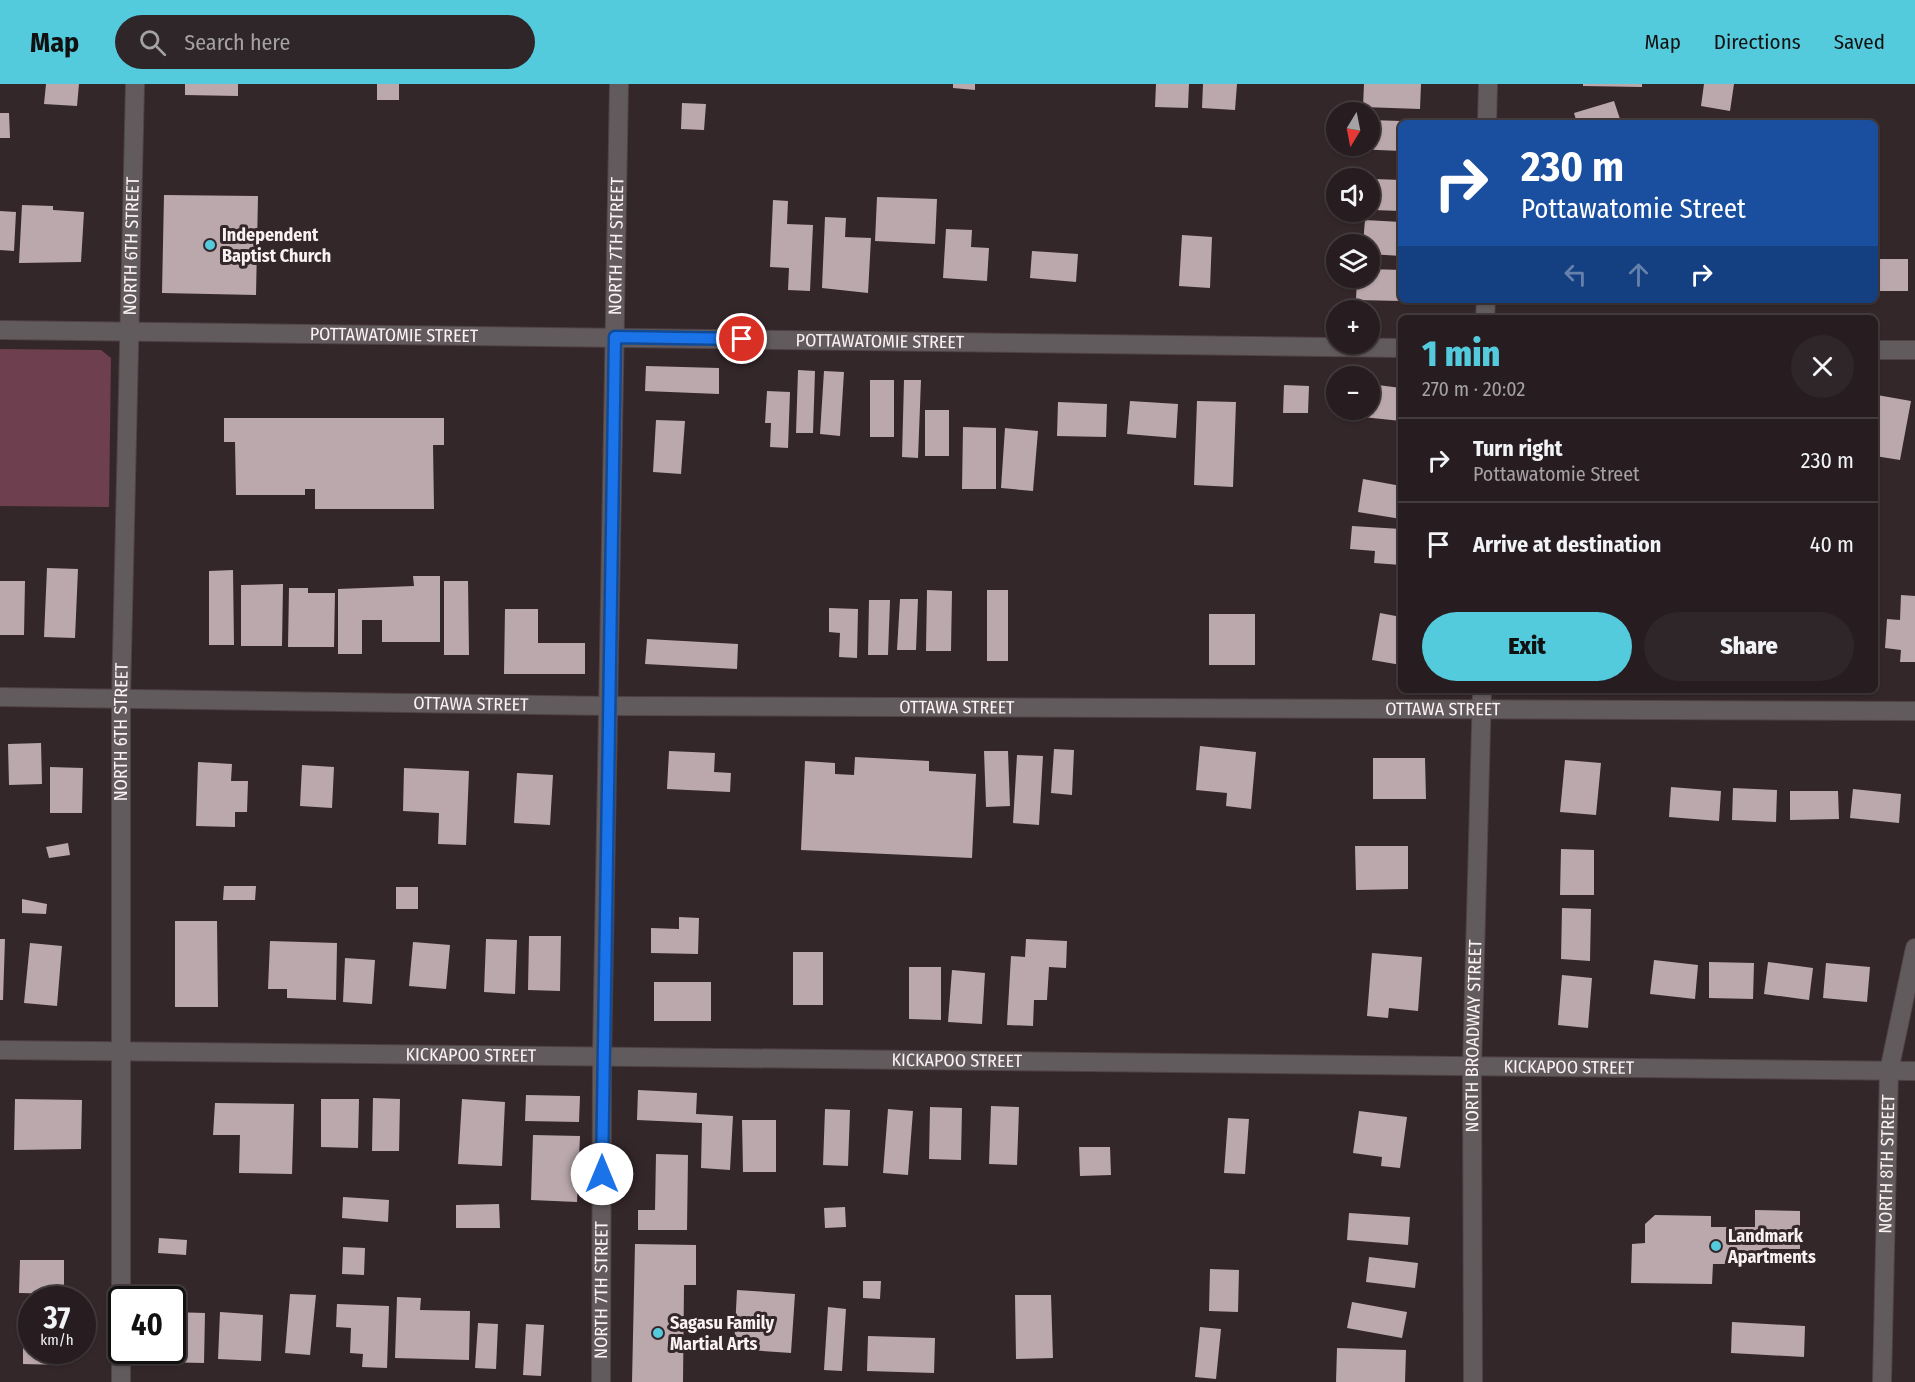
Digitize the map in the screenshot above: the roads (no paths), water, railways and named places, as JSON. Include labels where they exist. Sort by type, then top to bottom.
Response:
[{"type":"street","name":"NORTH 6TH STREET","points":[[121,1382],[121,698],[132,332],[135,84]]},
{"type":"street","name":"NORTH 7TH STREET","points":[[601,1382],[602,1056],[619,84]]},
{"type":"street","points":[[1487,120],[1488,84]]},
{"type":"street","name":"POTTAWATOMIE STREET","points":[[0,330],[1398,348]]},
{"type":"street","points":[[1878,350],[1915,350]]},
{"type":"street","name":"NORTH BROADWAY STREET","points":[[1473,1382],[1472,1067],[1482,693]]},
{"type":"street","name":"OTTAWA STREET","points":[[0,697],[608,705],[1915,711]]},
{"type":"street","name":"NORTH 8TH STREET","points":[[1882,1382],[1889,1071],[1915,948]]},
{"type":"street","name":"KICKAPOO STREET","points":[[0,1050],[1915,1071]]},
{"type":"place","name":"Independent Baptist Church","points":[[210,245]]},
{"type":"place","name":"Landmark Apartments","points":[[1716,1246]]},
{"type":"place","name":"Sagasu Family Martial Arts","points":[[658,1333]]}]
